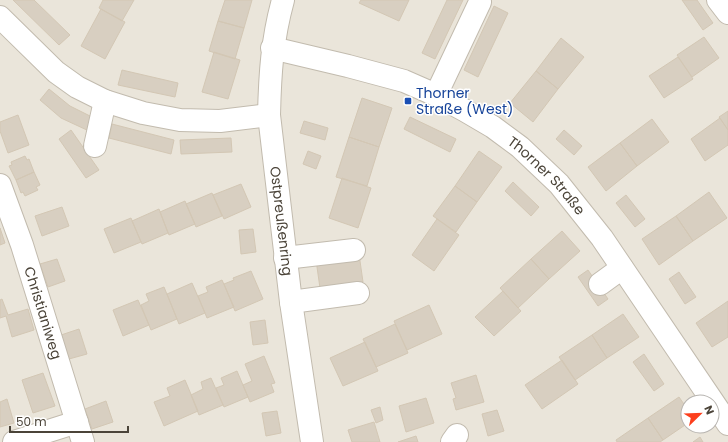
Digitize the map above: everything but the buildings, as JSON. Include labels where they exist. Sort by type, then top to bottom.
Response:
[{"type":"street","name":"Ostpreußenring","points":[[283,0],[272,48],[269,87],[269,115],[285,258],[312,442]]},
{"type":"street","points":[[436,95],[480,2]]},
{"type":"street","points":[[0,17],[56,72],[78,87],[105,101],[143,113],[180,120],[220,121],[269,115]]},
{"type":"street","name":"Thorner Straße","points":[[272,48],[393,78],[436,95],[493,127],[525,152],[564,189],[602,238],[728,424]]},
{"type":"street","points":[[95,146],[105,101]]},
{"type":"street","name":"Christianiweg","points":[[0,186],[22,245],[80,432]]},
{"type":"street","points":[[285,258],[354,250]]},
{"type":"street","points":[[600,284],[622,268]]},
{"type":"street","points":[[291,302],[358,293]]},
{"type":"street","points":[[14,442],[80,432]]},
{"type":"shaded area","points":[[0,0],[728,0],[728,442],[0,442]]},
{"type":"place","name":"Thorner Straße (West)","points":[[408,101]]}]
